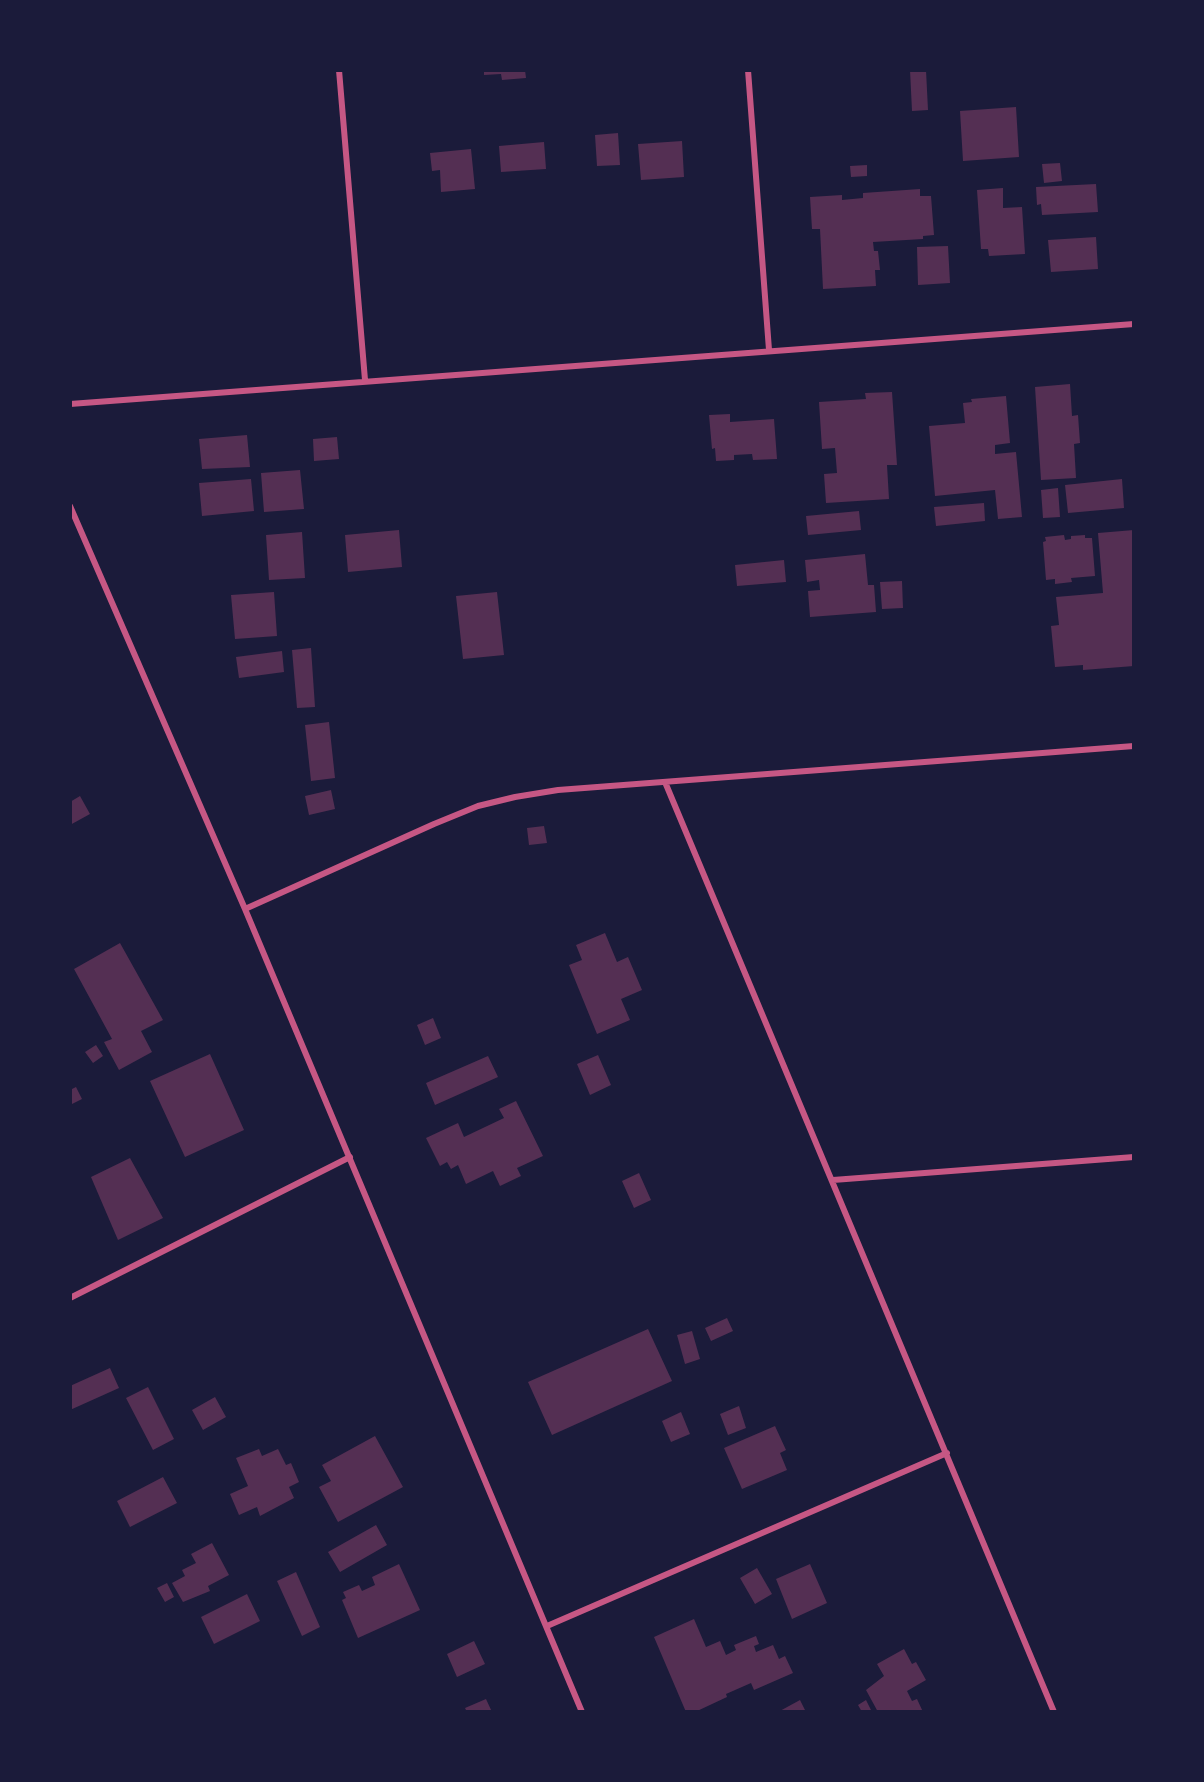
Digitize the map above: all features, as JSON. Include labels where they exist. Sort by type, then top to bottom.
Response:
[{"type":"street","points":[[339,70],[365,380]]},
{"type":"street","points":[[748,70],[769,350]]},
{"type":"street","points":[[70,404],[365,380],[1134,324]]},
{"type":"street","points":[[70,506],[245,909],[582,1712]]},
{"type":"street","points":[[245,909],[478,806],[558,790],[1134,746]]},
{"type":"street","points":[[665,782],[1054,1712]]},
{"type":"street","points":[[70,1298],[350,1157]]},
{"type":"street","points":[[833,1180],[1134,1158]]},
{"type":"street","points":[[547,1626],[947,1453]]},
{"type":"building","points":[[484,70],[525,70],[526,78],[502,80],[501,74],[484,75]]},
{"type":"building","points":[[910,70],[926,70],[928,110],[912,111]]},
{"type":"building","points":[[1016,107],[1019,157],[963,161],[960,111]]},
{"type":"building","points":[[618,133],[620,165],[597,166],[595,135]]},
{"type":"building","points":[[682,141],[684,177],[641,180],[638,144]]},
{"type":"building","points":[[544,142],[546,169],[501,172],[499,146]]},
{"type":"building","points":[[471,149],[475,189],[441,192],[440,170],[432,171],[430,153]]},
{"type":"building","points":[[1060,163],[1062,181],[1044,183],[1042,164]]},
{"type":"building","points":[[867,165],[867,176],[851,177],[850,166]]},
{"type":"building","points":[[1096,184],[1098,212],[1042,215],[1041,204],[1037,205],[1036,187]]},
{"type":"building","points":[[1003,188],[1003,208],[1022,207],[1025,254],[989,256],[988,249],[981,249],[977,190]]},
{"type":"building","points":[[920,189],[920,196],[931,196],[934,235],[923,236],[923,239],[873,242],[874,251],[878,251],[880,270],[875,270],[876,286],[823,289],[820,229],[812,229],[810,197],[842,195],[842,200],[863,198],[863,193]]},
{"type":"building","points":[[1096,237],[1098,269],[1051,272],[1048,240]]},
{"type":"building","points":[[948,246],[950,283],[918,285],[917,247]]},
{"type":"building","points":[[1070,384],[1072,416],[1078,415],[1080,443],[1074,444],[1076,478],[1041,480],[1035,387]]},
{"type":"building","points":[[892,392],[897,465],[887,465],[889,499],[826,503],[824,474],[837,473],[835,448],[822,449],[819,402],[866,399],[865,393]]},
{"type":"building","points":[[1006,396],[1010,443],[995,445],[995,454],[1016,452],[1022,517],[998,519],[995,490],[935,496],[929,426],[965,423],[963,403],[972,402],[971,399]]},
{"type":"building","points":[[730,414],[730,422],[774,419],[777,459],[753,460],[752,454],[734,455],[734,460],[716,461],[715,448],[712,449],[709,415]]},
{"type":"building","points":[[247,435],[250,467],[202,469],[199,439]]},
{"type":"building","points":[[337,437],[339,459],[314,461],[313,439]]},
{"type":"building","points":[[300,470],[304,509],[264,512],[261,473]]},
{"type":"building","points":[[251,479],[254,511],[202,516],[199,483]]},
{"type":"building","points":[[1122,479],[1124,508],[1068,513],[1065,485]]},
{"type":"building","points":[[1058,488],[1060,517],[1043,518],[1041,490]]},
{"type":"building","points":[[984,503],[985,521],[936,526],[934,507]]},
{"type":"building","points":[[859,511],[861,530],[808,535],[806,516]]},
{"type":"building","points":[[399,530],[402,567],[348,572],[345,535]]},
{"type":"building","points":[[1134,530],[1134,666],[1083,670],[1083,665],[1055,667],[1051,626],[1059,625],[1056,597],[1103,593],[1098,533]]},
{"type":"building","points":[[302,532],[305,578],[269,580],[266,535]]},
{"type":"building","points":[[1064,535],[1065,540],[1071,539],[1071,536],[1085,535],[1085,538],[1092,538],[1095,576],[1071,578],[1072,582],[1055,584],[1055,579],[1046,580],[1043,542],[1046,541],[1045,537]]},
{"type":"building","points":[[865,554],[868,585],[874,585],[876,612],[810,617],[808,591],[820,590],[819,580],[807,582],[805,560]]},
{"type":"building","points":[[784,560],[786,582],[737,586],[735,565]]},
{"type":"building","points":[[902,581],[903,608],[882,609],[880,582]]},
{"type":"building","points":[[274,592],[277,636],[235,639],[231,595]]},
{"type":"building","points":[[497,592],[504,655],[463,659],[456,596]]},
{"type":"building","points":[[311,648],[315,707],[297,708],[292,650]]},
{"type":"building","points":[[282,651],[284,672],[239,678],[236,657]]},
{"type":"building","points":[[329,722],[335,778],[311,781],[305,725]]},
{"type":"building","points":[[331,790],[335,809],[309,815],[305,796]]},
{"type":"building","points":[[80,796],[90,814],[70,825],[70,802]]},
{"type":"building","points":[[544,826],[547,843],[529,845],[527,828]]},
{"type":"building","points":[[605,933],[617,962],[628,957],[642,990],[621,999],[630,1020],[597,1034],[569,965],[582,960],[576,945]]},
{"type":"building","points":[[120,943],[163,1020],[141,1031],[152,1052],[119,1070],[104,1042],[112,1039],[74,969]]},
{"type":"building","points":[[433,1018],[441,1038],[425,1045],[417,1025]]},
{"type":"building","points":[[96,1045],[103,1056],[93,1063],[85,1052]]},
{"type":"building","points":[[210,1054],[244,1130],[185,1157],[150,1081]]},
{"type":"building","points":[[598,1055],[611,1085],[590,1095],[577,1064]]},
{"type":"building","points":[[488,1056],[498,1077],[435,1105],[426,1083]]},
{"type":"building","points":[[76,1087],[82,1099],[70,1105],[70,1090]]},
{"type":"building","points":[[516,1101],[543,1156],[517,1168],[521,1176],[500,1186],[493,1171],[466,1184],[458,1165],[451,1169],[447,1162],[440,1166],[426,1138],[458,1123],[464,1137],[504,1118],[499,1109]]},
{"type":"building","points":[[130,1158],[163,1218],[118,1240],[91,1177]]},
{"type":"building","points":[[639,1173],[651,1200],[634,1208],[622,1181]]},
{"type":"building","points":[[727,1318],[733,1331],[711,1341],[705,1328]]},
{"type":"building","points":[[648,1329],[672,1381],[552,1435],[528,1382]]},
{"type":"building","points":[[692,1331],[700,1359],[685,1364],[677,1335]]},
{"type":"building","points":[[110,1368],[119,1388],[70,1410],[70,1386]]},
{"type":"building","points":[[148,1387],[174,1439],[153,1450],[126,1398]]},
{"type":"building","points":[[215,1397],[226,1417],[203,1430],[192,1410]]},
{"type":"building","points":[[739,1406],[746,1428],[728,1435],[720,1414]]},
{"type":"building","points":[[681,1412],[690,1434],[671,1442],[662,1421]]},
{"type":"building","points":[[775,1426],[786,1450],[780,1453],[787,1470],[742,1489],[724,1448]]},
{"type":"building","points":[[375,1436],[403,1487],[338,1522],[319,1487],[331,1481],[322,1465]]},
{"type":"building","points":[[259,1449],[262,1456],[278,1449],[286,1465],[291,1463],[299,1482],[289,1487],[294,1498],[260,1516],[257,1507],[239,1515],[230,1494],[248,1486],[236,1458]]},
{"type":"building","points":[[163,1477],[177,1503],[130,1527],[117,1501]]},
{"type":"building","points":[[376,1525],[387,1545],[340,1572],[328,1552]]},
{"type":"building","points":[[212,1543],[229,1575],[208,1586],[210,1591],[183,1602],[172,1583],[185,1576],[182,1570],[196,1563],[191,1554]]},
{"type":"building","points":[[399,1564],[420,1610],[358,1638],[342,1600],[346,1598],[343,1592],[359,1585],[362,1591],[375,1585],[372,1577]]},
{"type":"building","points":[[810,1564],[827,1603],[792,1619],[776,1579]]},
{"type":"building","points":[[757,1568],[772,1594],[755,1604],[740,1578]]},
{"type":"building","points":[[296,1572],[320,1627],[302,1636],[277,1581]]},
{"type":"building","points":[[167,1583],[174,1597],[165,1602],[157,1588]]},
{"type":"building","points":[[247,1594],[260,1621],[214,1644],[201,1617]]},
{"type":"building","points":[[694,1619],[706,1647],[720,1641],[726,1655],[736,1650],[734,1645],[756,1636],[759,1644],[754,1646],[756,1652],[773,1645],[779,1659],[785,1656],[793,1673],[754,1690],[751,1683],[695,1712],[686,1712],[654,1637]]},
{"type":"building","points":[[474,1641],[485,1664],[457,1677],[447,1654]]},
{"type":"building","points":[[904,1649],[912,1664],[916,1662],[926,1680],[907,1691],[912,1701],[917,1699],[923,1712],[878,1712],[866,1690],[884,1676],[877,1664]]},
{"type":"building","points":[[486,1699],[492,1712],[467,1712],[465,1708]]},
{"type":"building","points":[[800,1700],[806,1712],[778,1712]]},
{"type":"building","points":[[866,1700],[872,1712],[862,1712],[858,1705]]}]
